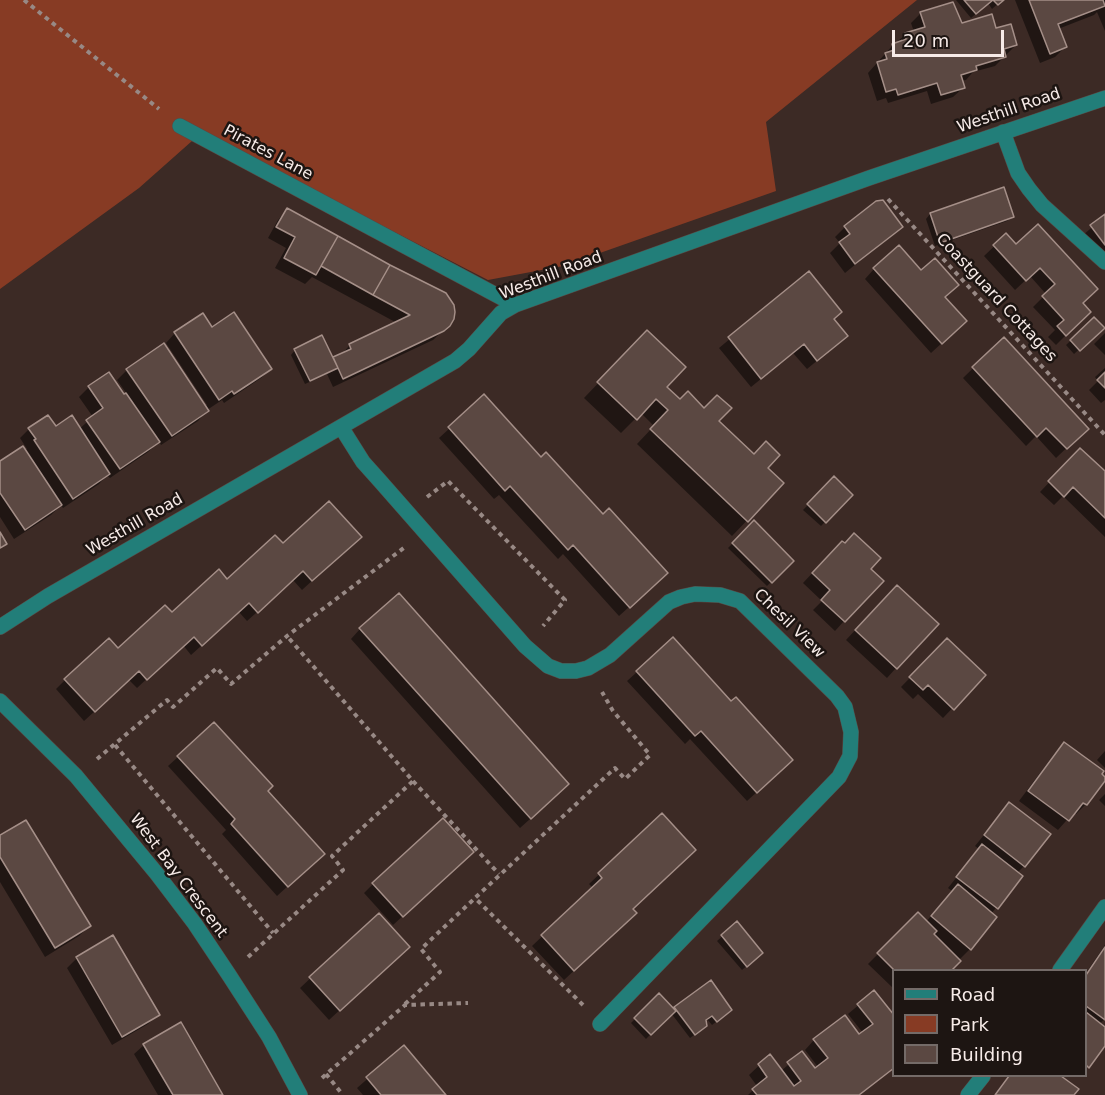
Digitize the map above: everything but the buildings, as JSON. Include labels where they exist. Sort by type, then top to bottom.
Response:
[{"type":"street","name":"Westhill Road","points":[[0,627],[48,596],[455,361],[469,349],[501,313],[515,305],[869,178],[1105,98]]},
{"type":"street","name":"Pirates Lane","points":[[180,126],[515,305]]},
{"type":"street","points":[[1003,132],[1018,173],[1029,189],[1042,205],[1105,262]]},
{"type":"street","name":"Chesil View","points":[[341,427],[363,462],[525,646],[548,666],[561,671],[588,668],[610,655],[669,602],[681,597],[695,594],[730,597],[740,601],[837,696],[845,707],[851,732],[850,756],[839,777],[600,1024]]},
{"type":"street","name":"West Bay Crescent","points":[[0,701],[76,776],[157,874],[195,924],[229,975],[269,1037],[300,1095]]},
{"type":"street","points":[[1061,969],[1105,907]]},
{"type":"street","points":[[968,1095],[982,1077]]},
{"type":"path","points":[[24,0],[180,126]]},
{"type":"path","name":"Coastguard Cottages","points":[[869,178],[1105,435]]},
{"type":"path","points":[[407,512],[448,481],[565,600],[525,646]]},
{"type":"path","points":[[76,776],[115,746],[167,700],[172,708],[217,668],[231,684],[287,636],[425,532]]},
{"type":"path","points":[[287,636],[413,781],[499,874]]},
{"type":"path","points":[[318,1081],[440,972],[421,949],[615,768],[625,779],[650,755],[613,711],[588,668]]},
{"type":"path","points":[[115,746],[273,933]]},
{"type":"path","points":[[229,975],[343,870],[332,856],[413,781]]},
{"type":"path","points":[[475,898],[600,1024]]},
{"type":"path","points":[[405,1005],[468,1003]]},
{"type":"path","points":[[326,1074],[343,1095]]},
{"type":"green space","points":[[0,0],[917,0],[766,122],[776,191],[563,266],[488,280],[201,133],[139,188],[0,289]]}]
